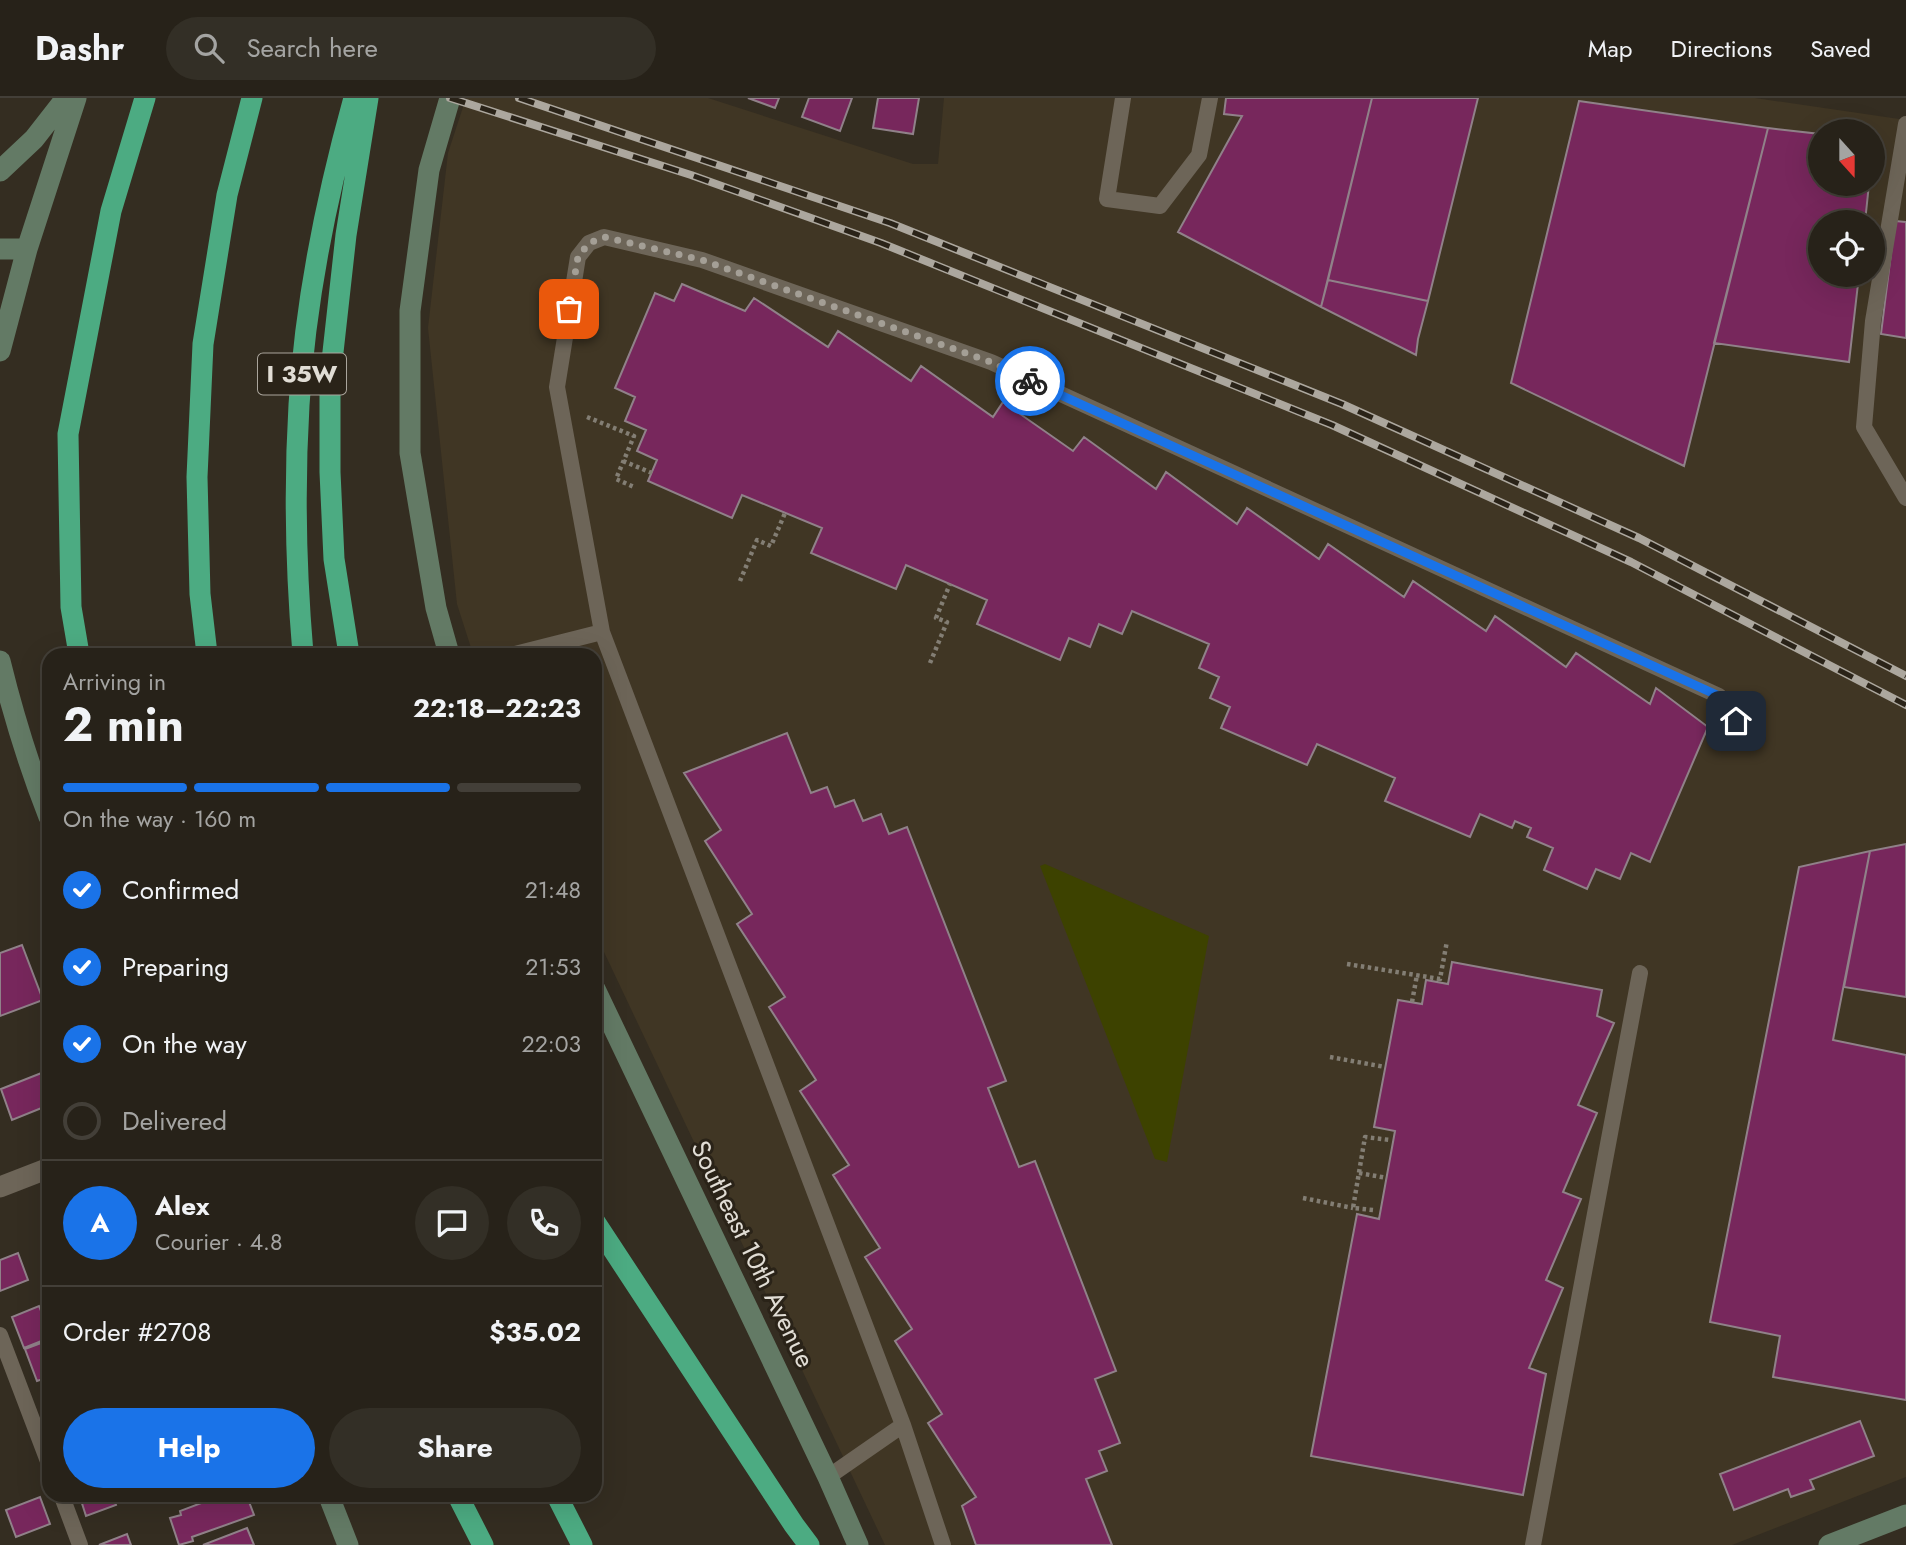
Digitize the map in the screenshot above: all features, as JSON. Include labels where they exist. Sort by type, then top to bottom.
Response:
[{"type":"highway","points":[[78,648],[71,607],[68,434],[111,211],[145,98]]},
{"type":"highway","points":[[206,648],[200,594],[197,477],[203,344],[227,195],[251,98]]},
{"type":"highway","name":"I 35W","points":[[302,648],[298,602],[296,503],[299,404],[310,304],[325,220],[354,98]]},
{"type":"highway","points":[[348,648],[334,559],[330,379],[346,235],[368,98]]},
{"type":"highway","points":[[602,1233],[809,1545]]},
{"type":"highway","points":[[461,1502],[483,1545]]},
{"type":"highway","points":[[560,1502],[582,1545]]},
{"type":"street","points":[[0,171],[34,139],[66,98]]},
{"type":"street","points":[[0,351],[27,249],[76,98]]},
{"type":"street","points":[[447,648],[436,608],[410,453],[410,311],[429,170],[450,98]]},
{"type":"street","points":[[0,249],[27,249]]},
{"type":"street","points":[[0,661],[14,718],[42,799]]},
{"type":"street","name":"Southeast 10th Avenue","points":[[602,1004],[858,1545]]},
{"type":"street","points":[[0,1187],[42,1171]]},
{"type":"street","points":[[331,1502],[348,1545]]},
{"type":"street","points":[[1829,1545],[1906,1515]]},
{"type":"lane","points":[[1123,98],[1107,199],[1160,206],[1199,155],[1210,98]]},
{"type":"lane","points":[[1906,124],[1873,321],[1864,427],[1906,498]]},
{"type":"lane","points":[[943,1545],[903,1424],[602,632],[556,387],[578,257],[589,243],[604,237],[702,260],[991,362],[1719,696],[1736,721]]},
{"type":"lane","points":[[539,648],[602,632]]},
{"type":"lane","points":[[1533,1545],[1640,972]]},
{"type":"lane","points":[[0,1335],[42,1446]]},
{"type":"lane","points":[[828,1477],[903,1424]]},
{"type":"lane","points":[[64,1502],[80,1545]]},
{"type":"path","points":[[562,418],[580,414],[634,436],[616,479],[634,487]]},
{"type":"path","points":[[624,461],[652,473]]},
{"type":"path","points":[[740,581],[757,540],[771,546],[785,513]]},
{"type":"path","points":[[930,663],[947,622],[936,618],[950,584]]},
{"type":"path","points":[[1347,964],[1440,980],[1447,941]]},
{"type":"path","points":[[1412,1002],[1417,975]]},
{"type":"path","points":[[1330,1057],[1385,1068]]},
{"type":"path","points":[[1353,1208],[1365,1137],[1390,1140]]},
{"type":"path","points":[[1359,1173],[1387,1178]]},
{"type":"path","points":[[1303,1198],[1373,1210]]},
{"type":"shaded area","points":[[466,98],[708,98],[913,164],[938,164],[944,98],[1755,98],[1906,120],[1906,1477],[1732,1545],[885,1545],[602,948],[602,648],[471,648],[457,604],[428,328],[448,153]]},
{"type":"green space","points":[[1045,864],[1209,936],[1167,1162],[1155,1159],[1040,866]]},
{"type":"building","points":[[748,98],[779,98],[775,108]]},
{"type":"building","points":[[809,98],[852,98],[840,131],[802,117]]},
{"type":"building","points":[[878,98],[919,98],[913,134],[873,128]]},
{"type":"building","points":[[1226,98],[1372,98],[1321,307],[1178,232],[1242,116],[1224,114]]},
{"type":"building","points":[[1372,98],[1478,98],[1428,301],[1328,280]]},
{"type":"building","points":[[1579,101],[1768,128],[1684,466],[1511,383]]},
{"type":"building","points":[[1768,128],[1808,133],[1808,196],[1868,196],[1866,210],[1808,210],[1808,287],[1858,287],[1849,362],[1714,343]]},
{"type":"building","points":[[1895,221],[1906,222],[1906,338],[1881,334]]},
{"type":"building","points":[[1328,280],[1428,301],[1416,355],[1321,307]]},
{"type":"building","points":[[682,284],[745,311],[754,298],[828,347],[838,331],[911,381],[921,366],[993,417],[1003,402],[1073,451],[1084,437],[1156,489],[1166,472],[1237,524],[1247,508],[1319,559],[1328,544],[1404,597],[1413,581],[1486,631],[1495,616],[1566,667],[1576,653],[1650,704],[1656,688],[1708,727],[1650,862],[1631,853],[1620,879],[1596,869],[1587,889],[1544,870],[1553,848],[1527,837],[1531,828],[1515,821],[1512,828],[1480,814],[1470,837],[1385,801],[1395,778],[1317,744],[1307,765],[1221,728],[1230,707],[1210,698],[1219,677],[1199,668],[1209,644],[1132,611],[1122,634],[1099,624],[1090,647],[1069,638],[1060,660],[977,624],[987,600],[906,565],[896,589],[811,553],[822,528],[742,495],[732,518],[648,481],[657,460],[637,451],[646,430],[625,421],[635,397],[615,388],[655,293],[674,301]]},
{"type":"building","points":[[787,733],[811,793],[827,787],[835,807],[854,800],[863,821],[881,814],[889,834],[907,827],[1006,1081],[988,1088],[1019,1167],[1035,1161],[1116,1371],[1095,1379],[1120,1443],[1099,1451],[1107,1471],[1086,1479],[1112,1545],[976,1545],[962,1506],[976,1497],[928,1423],[942,1414],[895,1341],[912,1329],[865,1257],[880,1248],[833,1175],[849,1165],[800,1091],[816,1080],[769,1007],[785,997],[737,924],[752,914],[705,841],[721,830],[684,773]]},
{"type":"building","points":[[1906,844],[1906,997],[1844,987],[1870,851]]},
{"type":"building","points":[[1870,851],[1833,1040],[1906,1055],[1906,1400],[1773,1377],[1780,1336],[1710,1322],[1799,867]]},
{"type":"building","points":[[22,945],[42,1000],[0,1016],[0,953]]},
{"type":"building","points":[[1452,962],[1602,990],[1597,1016],[1614,1023],[1578,1105],[1597,1113],[1563,1192],[1581,1199],[1546,1280],[1563,1288],[1529,1368],[1546,1374],[1523,1495],[1311,1456],[1357,1214],[1379,1219],[1395,1131],[1374,1127],[1398,1000],[1422,1004],[1426,980],[1448,984]]},
{"type":"building","points":[[42,1073],[42,1108],[12,1120],[1,1089]]},
{"type":"building","points":[[18,1253],[28,1280],[0,1291],[0,1260]]},
{"type":"building","points":[[39,1306],[42,1314],[42,1341],[24,1348],[12,1317]]},
{"type":"building","points":[[42,1343],[42,1379],[37,1381],[25,1349]]},
{"type":"building","points":[[1860,1421],[1874,1456],[1810,1480],[1814,1489],[1791,1497],[1788,1489],[1734,1510],[1720,1474]]},
{"type":"building","points":[[40,1497],[50,1524],[16,1537],[6,1510]]},
{"type":"building","points":[[82,1502],[115,1502],[116,1505],[86,1516]]},
{"type":"building","points":[[204,1502],[249,1502],[254,1515],[192,1537],[193,1541],[179,1545],[170,1518],[181,1515],[180,1511]]},
{"type":"building","points":[[247,1528],[254,1545],[203,1545]]},
{"type":"building","points":[[127,1534],[131,1545],[99,1545]]},
{"type":"railway","points":[[450,98],[691,175],[881,243],[1332,425],[1631,562],[1906,705]]},
{"type":"railway","points":[[519,98],[890,223],[1342,404],[1639,538],[1906,676]]},
{"type":"way so far","points":[[569,309],[578,257],[589,243],[604,237],[702,260],[991,362],[1030,381]]},
{"type":"route","points":[[1030,381],[1719,696],[1736,721]]}]
